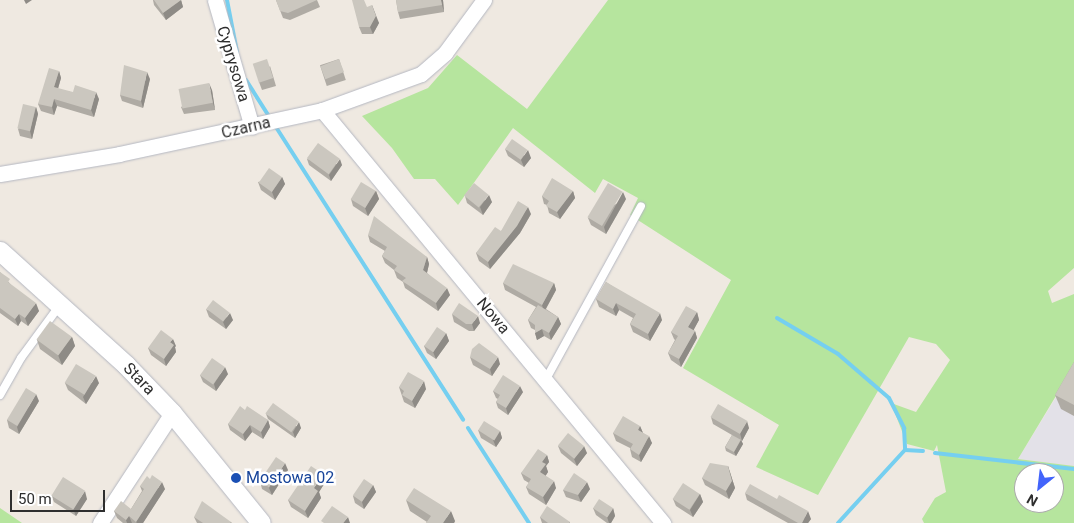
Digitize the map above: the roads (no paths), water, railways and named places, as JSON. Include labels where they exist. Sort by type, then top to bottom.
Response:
[{"type":"street","name":"Cyprysowa","points":[[215,0],[252,127]]},
{"type":"street","name":"Czarna","points":[[0,174],[252,127],[322,110],[421,74],[445,53],[484,0]]},
{"type":"street","name":"Nowa","points":[[322,110],[663,523]]},
{"type":"street","name":"Stara","points":[[0,250],[61,304],[172,413],[261,523]]},
{"type":"street","points":[[100,523],[172,413]]},
{"type":"lane","points":[[546,379],[641,206]]},
{"type":"lane","points":[[0,395],[40,330],[61,304]]},
{"type":"waterway","points":[[227,0],[237,52]]},
{"type":"waterway","points":[[246,80],[270,118]]},
{"type":"waterway","points":[[274,124],[463,420]]},
{"type":"waterway","points":[[777,318],[838,354],[889,398],[904,428],[905,450]]},
{"type":"waterway","points":[[468,428],[529,523]]},
{"type":"waterway","points":[[838,523],[905,450],[923,451]]},
{"type":"waterway","points":[[935,453],[1074,469]]},
{"type":"place","name":"Mostowa 02","points":[[236,478]]}]
